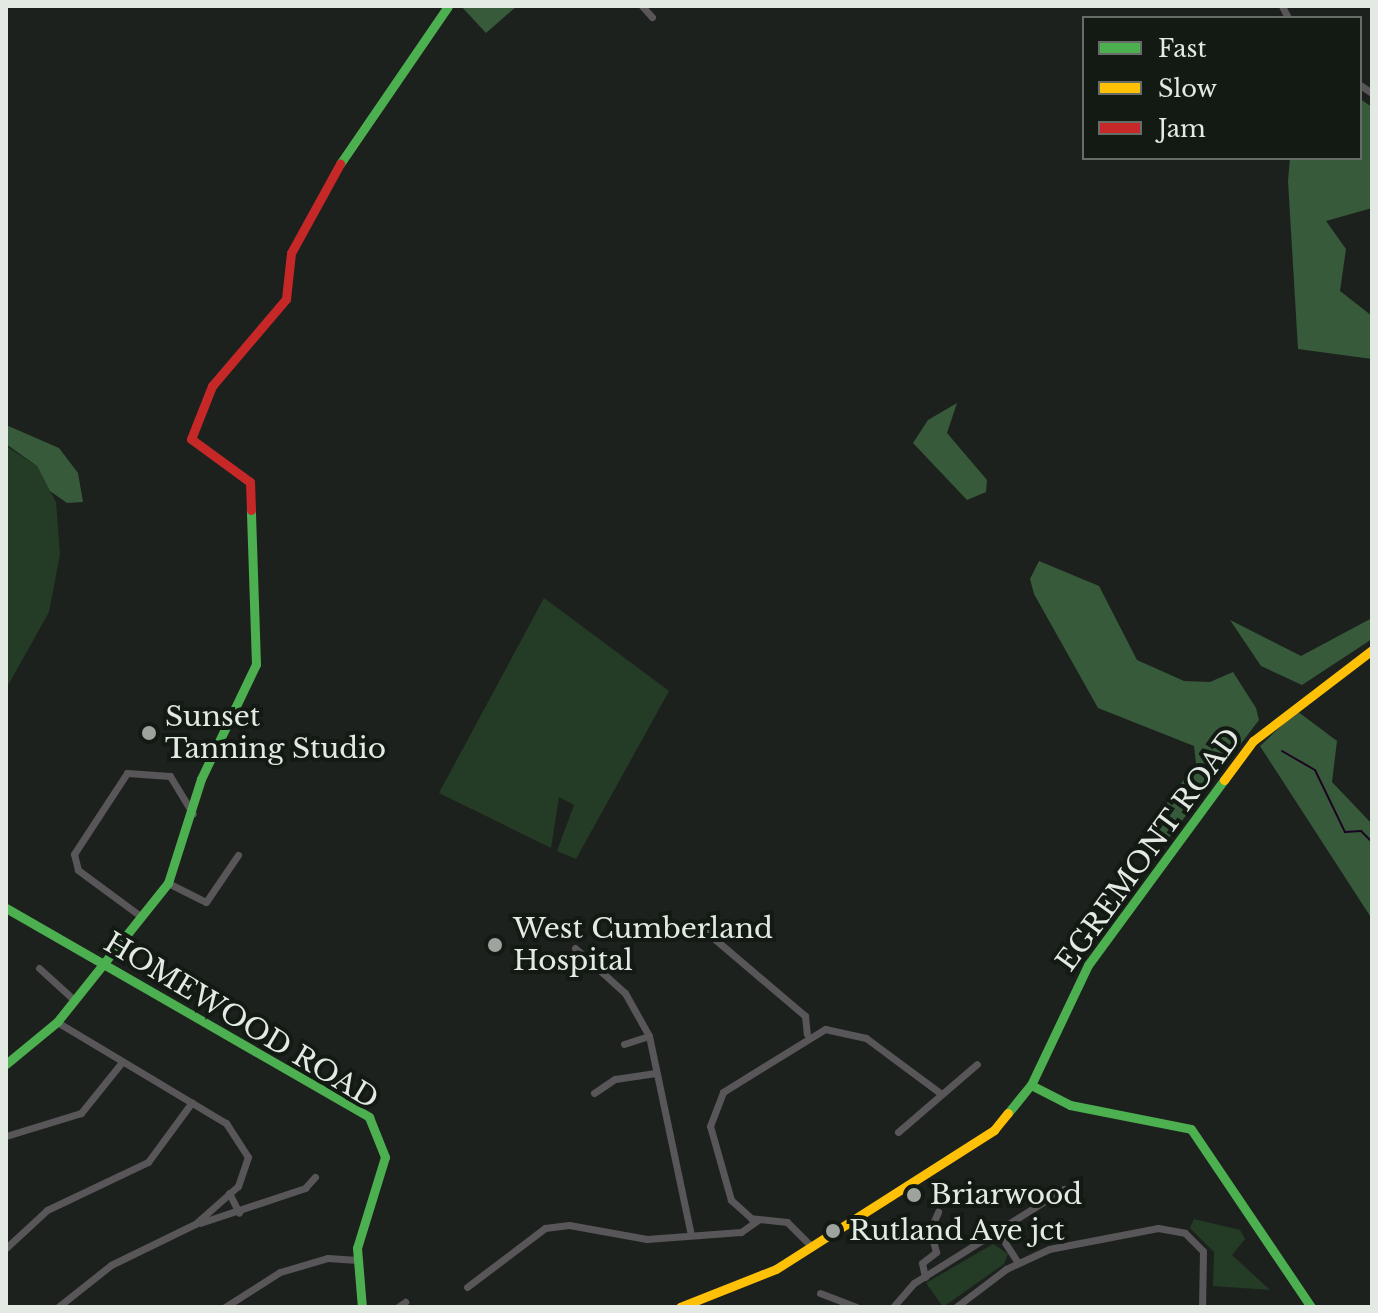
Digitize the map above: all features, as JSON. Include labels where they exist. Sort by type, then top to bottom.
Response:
[{"type":"main road","points":[[6,1064],[57,1022],[104,965],[139,915],[168,883],[193,814],[201,779],[256,664],[250,482],[191,439],[212,386],[289,293],[291,253],[340,164],[448,6]]},
{"type":"main road","name":"EGREMONT ROAD","points":[[680,1307],[740,1287],[813,1248],[969,1151],[1031,1085],[1088,965],[1253,741],[1372,650]]},
{"type":"main road","name":"HOMEWOOD ROAD","points":[[6,908],[369,1117],[385,1157],[357,1260],[362,1307]]},
{"type":"main road","points":[[1031,1085],[1070,1105],[1191,1129],[1219,1161],[1311,1307]]},
{"type":"street","points":[[642,6],[652,17]]},
{"type":"street","points":[[139,915],[78,870],[74,854],[127,773],[170,776],[193,814]]},
{"type":"street","points":[[168,883],[206,902],[238,855]]},
{"type":"street","points":[[697,924],[741,969],[805,1016],[807,1034]]},
{"type":"street","points":[[575,948],[625,993],[649,1036],[691,1235]]},
{"type":"street","points":[[39,968],[74,1000]]},
{"type":"street","points":[[57,1022],[234,1129],[246,1148],[243,1178],[195,1224]]},
{"type":"street","points":[[813,1248],[787,1222],[758,1220],[727,1191],[712,1111],[723,1092],[807,1034],[852,1032],[940,1093]]},
{"type":"street","points":[[624,1044],[649,1036]]},
{"type":"street","points":[[6,1136],[81,1113],[122,1062]]},
{"type":"street","points":[[898,1132],[977,1064]]},
{"type":"street","points":[[594,1093],[615,1079],[656,1073]]},
{"type":"street","points":[[6,1248],[47,1210],[148,1162],[192,1102]]},
{"type":"street","points":[[58,1307],[111,1265],[195,1224],[239,1213],[305,1188],[315,1177]]},
{"type":"street","points":[[893,1307],[925,1277],[1000,1235],[1064,1189]]},
{"type":"street","points":[[229,1193],[239,1213]]},
{"type":"street","points":[[925,1277],[938,1212]]},
{"type":"street","points":[[467,1287],[545,1228],[647,1239],[741,1232],[758,1220]]},
{"type":"street","points":[[956,1307],[1018,1263],[1107,1232],[1173,1229],[1195,1240],[1205,1257],[1202,1307]]},
{"type":"street","points":[[1000,1235],[1018,1263]]},
{"type":"street","points":[[225,1307],[280,1272],[328,1258],[357,1260]]},
{"type":"street","points":[[820,1293],[856,1307]]},
{"type":"green space","points":[[461,6],[517,6],[486,33]]},
{"type":"green space","points":[[1362,100],[1372,107],[1372,208],[1326,221],[1346,249],[1340,291],[1372,316],[1372,359],[1298,349],[1288,181],[1290,160],[1362,160]]},
{"type":"green space","points":[[957,403],[947,433],[987,480],[986,492],[967,500],[913,443],[928,420]]},
{"type":"green space","points":[[6,425],[59,448],[78,473],[83,502],[67,503],[50,491],[37,466],[6,444]]},
{"type":"green space","points":[[6,446],[37,466],[56,502],[60,554],[49,612],[6,689]]},
{"type":"green space","points":[[1039,561],[1099,586],[1137,660],[1184,681],[1210,682],[1233,672],[1256,708],[1259,720],[1168,839],[1153,840],[1150,827],[1196,763],[1194,746],[1098,708],[1034,594],[1030,579]]},
{"type":"green space","points":[[544,598],[669,691],[576,859],[557,851],[574,805],[559,797],[551,848],[439,793]]},
{"type":"green space","points":[[1372,618],[1372,639],[1302,685],[1261,666],[1230,620],[1301,656]]},
{"type":"green space","points":[[1297,711],[1337,741],[1332,782],[1372,824],[1372,919],[1260,746]]},
{"type":"green space","points":[[1194,1219],[1240,1230],[1245,1239],[1232,1255],[1270,1290],[1213,1286],[1214,1252],[1190,1228]]},
{"type":"green space","points":[[993,1244],[1008,1254],[1004,1264],[943,1307],[926,1283]]},
{"type":"waterway","points":[[1282,751],[1315,770],[1345,832],[1361,831],[1372,842]]},
{"type":"traffic: fast","points":[[340,164],[448,6]]},
{"type":"traffic: fast","points":[[6,1064],[57,1022],[168,883],[201,779],[256,664],[251,510]]},
{"type":"traffic: fast","points":[[1008,1113],[1031,1085],[1088,965],[1224,780]]},
{"type":"traffic: fast","points":[[6,908],[369,1117],[385,1157],[357,1248],[362,1307]]},
{"type":"traffic: fast","points":[[1031,1085],[1070,1105],[1191,1129],[1311,1307]]},
{"type":"traffic: slow","points":[[1224,780],[1253,741],[1372,650]]},
{"type":"traffic: slow","points":[[680,1307],[776,1269],[994,1130],[1008,1113]]},
{"type":"traffic: jam","points":[[251,510],[250,482],[191,439],[212,386],[286,299],[291,253],[340,164]]},
{"type":"place","name":"Sunset Tanning Studio","points":[[149,733]]},
{"type":"place","name":"West Cumberland Hospital","points":[[495,945]]},
{"type":"place","name":"Briarwood","points":[[914,1195]]},
{"type":"place","name":"Rutland Ave jct","points":[[833,1231]]}]
